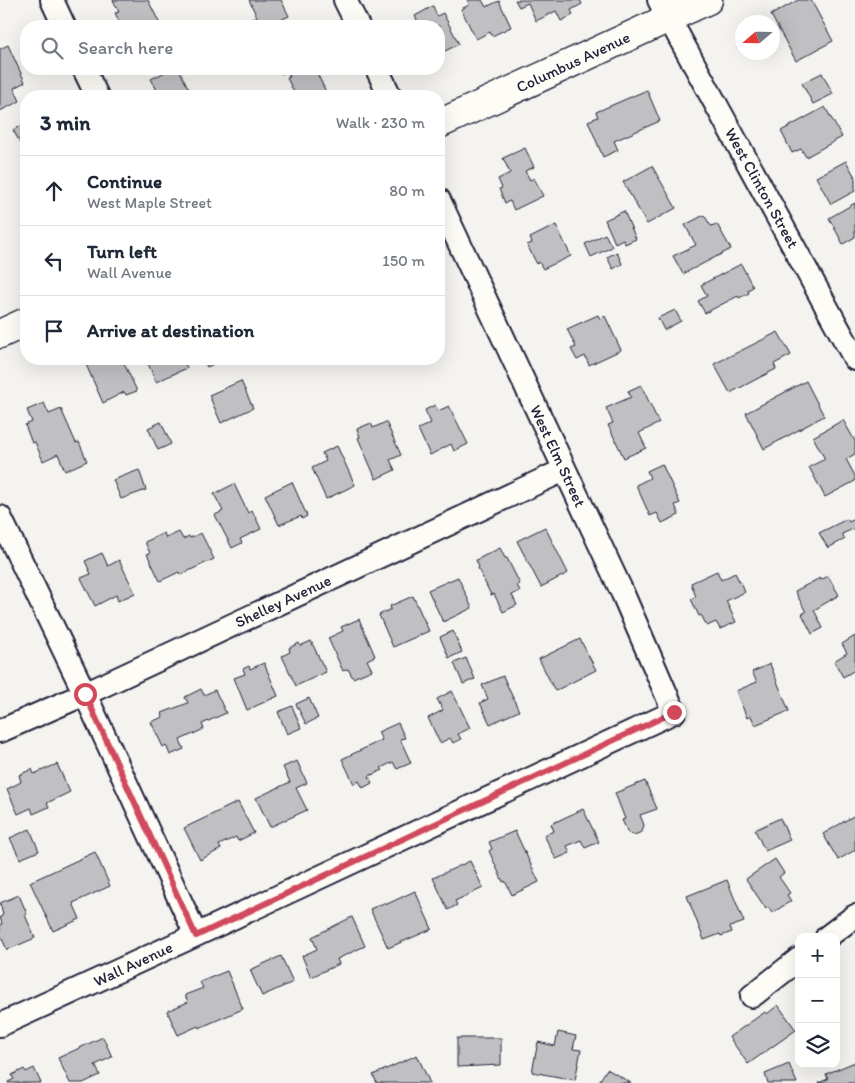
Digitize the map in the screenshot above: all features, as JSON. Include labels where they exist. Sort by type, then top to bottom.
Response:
[{"type":"street","points":[[52,0],[61,20]]},
{"type":"street","points":[[345,0],[355,20]]},
{"type":"street","name":"Columbus Avenue","points":[[445,121],[664,9],[708,0]]},
{"type":"street","name":"West Clinton Street","points":[[664,9],[855,359]]},
{"type":"street","points":[[87,75],[94,90]]},
{"type":"street","points":[[380,75],[387,90]]},
{"type":"street","name":"West Elm Street","points":[[445,213],[623,594],[674,712]]},
{"type":"street","points":[[0,334],[20,325]]},
{"type":"street","name":"Shelley Avenue","points":[[0,731],[85,694],[564,470]]},
{"type":"street","points":[[0,517],[85,694],[196,936]]},
{"type":"street","name":"Wall Avenue","points":[[0,1025],[196,936],[674,712]]},
{"type":"street","points":[[832,933],[855,916]]},
{"type":"street","points":[[752,996],[795,962]]},
{"type":"building","points":[[113,0],[148,0],[158,20],[118,20],[115,13],[119,12]]},
{"type":"building","points":[[249,0],[281,0],[289,16],[280,20],[251,20],[257,17]]},
{"type":"building","points":[[468,0],[482,0],[486,7],[499,1],[511,27],[492,36],[490,32],[476,39],[461,9],[469,5]]},
{"type":"building","points":[[515,0],[580,0],[582,4],[571,10],[573,15],[561,21],[556,11],[536,21],[528,3],[519,7]]},
{"type":"building","points":[[798,0],[811,0],[833,41],[796,61],[780,32],[780,15],[771,15]]},
{"type":"building","points":[[433,6],[437,16],[443,13],[459,44],[445,51],[445,20],[417,20],[415,16]]},
{"type":"building","points":[[8,45],[20,75],[25,82],[14,88],[20,101],[0,111],[0,49]]},
{"type":"building","points":[[822,73],[833,94],[813,104],[802,83]]},
{"type":"building","points":[[159,75],[182,75],[189,90],[157,90],[151,79]]},
{"type":"building","points":[[289,75],[318,75],[325,90],[293,90],[287,78],[290,77]]},
{"type":"building","points":[[647,90],[660,121],[614,141],[618,150],[603,157],[588,121],[598,117],[596,112]]},
{"type":"building","points":[[825,107],[842,137],[806,157],[801,149],[792,153],[781,131]]},
{"type":"building","points":[[20,126],[20,142],[13,130]]},
{"type":"building","points":[[525,148],[534,167],[525,171],[530,180],[534,178],[543,196],[514,210],[510,201],[505,203],[499,189],[502,188],[498,179],[510,173],[503,158]]},
{"type":"building","points":[[846,161],[855,177],[855,191],[831,204],[816,177]]},
{"type":"building","points":[[652,166],[676,208],[647,224],[623,182]]},
{"type":"building","points":[[855,203],[855,237],[843,244],[829,218]]},
{"type":"building","points":[[624,211],[636,239],[625,244],[623,239],[615,243],[605,220]]},
{"type":"building","points":[[704,215],[711,226],[717,224],[731,249],[683,274],[673,256],[696,245],[685,225]]},
{"type":"building","points":[[556,225],[571,256],[543,269],[539,262],[537,264],[527,245],[532,243],[530,238]]},
{"type":"building","points":[[605,234],[612,247],[591,257],[585,244]]},
{"type":"building","points":[[617,252],[622,264],[613,269],[607,257]]},
{"type":"building","points":[[741,264],[753,287],[748,290],[749,293],[739,298],[738,296],[705,313],[698,301],[707,296],[701,285]]},
{"type":"building","points":[[675,310],[681,321],[664,330],[658,318]]},
{"type":"building","points":[[598,315],[600,319],[605,316],[621,350],[589,365],[585,356],[577,360],[571,349],[576,347],[567,329]]},
{"type":"building","points":[[778,332],[791,355],[774,364],[776,369],[730,393],[714,364]]},
{"type":"building","points":[[86,365],[125,365],[137,391],[126,395],[124,392],[103,403]]},
{"type":"building","points":[[149,365],[186,365],[187,368],[156,382]]},
{"type":"building","points":[[241,381],[253,408],[221,423],[209,395]]},
{"type":"building","points":[[806,381],[824,416],[764,449],[746,413]]},
{"type":"building","points":[[641,385],[659,423],[639,433],[646,448],[624,458],[608,425],[613,423],[606,408],[631,397],[628,391]]},
{"type":"building","points":[[44,403],[49,414],[61,409],[76,443],[79,442],[87,461],[65,471],[58,454],[43,461],[35,442],[32,443],[25,425],[32,422],[27,410]]},
{"type":"building","points":[[435,405],[438,411],[449,406],[468,444],[454,451],[451,444],[430,455],[418,429],[431,423],[425,410]]},
{"type":"building","points":[[843,420],[855,441],[855,454],[846,459],[855,476],[855,481],[825,497],[809,467],[825,459],[813,437]]},
{"type":"building","points":[[161,422],[171,444],[158,450],[148,428]]},
{"type":"building","points":[[386,422],[401,455],[390,460],[395,470],[376,479],[358,438],[360,437],[357,429],[371,423],[373,428]]},
{"type":"building","points":[[337,446],[355,485],[326,499],[312,468],[326,461],[322,453]]},
{"type":"building","points":[[662,464],[680,503],[675,505],[679,515],[662,523],[657,513],[650,516],[636,485],[650,478],[647,471]]},
{"type":"building","points":[[139,470],[146,490],[121,499],[113,480]]},
{"type":"building","points":[[292,482],[307,516],[302,519],[301,516],[279,525],[265,495]]},
{"type":"building","points":[[234,484],[248,513],[252,510],[261,529],[240,539],[242,543],[232,548],[215,515],[223,511],[214,494]]},
{"type":"building","points":[[847,519],[849,522],[855,519],[855,528],[842,534],[845,539],[828,548],[819,533]]},
{"type":"building","points":[[545,527],[568,573],[541,587],[517,541]]},
{"type":"building","points":[[179,532],[183,539],[201,533],[214,559],[180,575],[179,572],[160,581],[147,554],[150,553],[145,542],[164,533],[166,538]]},
{"type":"building","points":[[500,548],[520,584],[517,585],[520,591],[512,595],[517,605],[503,612],[494,594],[491,595],[476,560]]},
{"type":"building","points":[[102,553],[108,566],[119,560],[135,593],[118,601],[116,595],[95,606],[81,578],[91,574],[85,561]]},
{"type":"building","points":[[717,571],[721,580],[735,573],[745,592],[726,601],[736,622],[720,629],[716,622],[707,626],[701,615],[699,616],[691,599],[696,597],[691,583]]},
{"type":"building","points":[[828,576],[839,595],[814,610],[823,628],[812,634],[802,614],[806,612],[795,591]]},
{"type":"building","points":[[458,577],[472,608],[443,622],[428,590]]},
{"type":"building","points":[[413,596],[429,631],[393,647],[379,615],[391,609],[390,606]]},
{"type":"building","points":[[359,619],[375,656],[367,660],[372,670],[353,678],[348,669],[343,671],[328,638],[343,631],[341,627]]},
{"type":"building","points":[[453,631],[462,652],[449,658],[440,637]]},
{"type":"building","points":[[855,636],[855,670],[843,677],[834,661],[847,653],[842,644]]},
{"type":"building","points":[[580,639],[596,670],[555,691],[539,659]]},
{"type":"building","points":[[311,641],[326,672],[296,686],[282,656],[290,652],[289,648],[299,643],[300,646]]},
{"type":"building","points":[[466,658],[475,679],[463,684],[454,663]]},
{"type":"building","points":[[264,663],[278,696],[247,710],[234,678],[245,674],[243,669],[249,666],[250,669]]},
{"type":"building","points":[[770,664],[789,711],[755,725],[751,716],[747,718],[736,691],[757,682],[752,672]]},
{"type":"building","points":[[503,676],[519,711],[490,724],[480,703],[488,699],[482,685]]},
{"type":"building","points":[[201,689],[204,695],[215,690],[226,713],[202,724],[204,729],[180,740],[184,749],[170,755],[166,745],[163,747],[151,722],[163,717],[162,713],[188,703],[185,697]]},
{"type":"building","points":[[452,691],[470,728],[458,734],[461,739],[453,743],[450,738],[440,743],[428,718],[443,710],[437,699]]},
{"type":"building","points":[[309,698],[318,718],[306,724],[296,704]]},
{"type":"building","points":[[292,706],[301,728],[287,734],[278,712]]},
{"type":"building","points":[[398,723],[405,738],[400,739],[411,763],[397,769],[393,762],[381,768],[383,770],[369,776],[372,783],[363,788],[359,781],[354,784],[342,759],[382,740],[378,732]]},
{"type":"building","points":[[297,761],[307,783],[296,788],[307,810],[270,827],[256,798],[290,782],[283,767]]},
{"type":"building","points":[[57,764],[70,792],[47,803],[49,807],[33,814],[31,808],[18,814],[7,789],[21,782],[19,775],[32,769],[34,774]]},
{"type":"building","points":[[645,781],[657,809],[640,815],[644,825],[642,832],[634,835],[628,833],[622,820],[625,819],[615,793]]},
{"type":"building","points":[[238,802],[254,833],[238,841],[236,837],[219,845],[221,849],[200,860],[184,828]]},
{"type":"building","points":[[583,809],[599,842],[585,848],[581,840],[567,846],[570,853],[556,859],[544,835],[554,831],[551,824]]},
{"type":"building","points":[[855,815],[855,850],[838,860],[823,834]]},
{"type":"building","points":[[780,818],[790,840],[765,851],[755,830]]},
{"type":"building","points":[[30,829],[39,851],[20,859],[10,838]]},
{"type":"building","points":[[515,831],[539,882],[512,895],[505,881],[503,882],[489,851],[492,849],[489,842]]},
{"type":"building","points":[[95,852],[110,886],[73,903],[80,919],[53,931],[30,882]]},
{"type":"building","points":[[775,859],[784,873],[779,877],[790,893],[787,895],[791,901],[772,913],[768,907],[766,909],[746,879]]},
{"type":"building","points":[[470,861],[483,888],[455,901],[457,905],[448,910],[433,878]]},
{"type":"building","points":[[727,880],[744,922],[730,927],[732,932],[704,940],[687,896]]},
{"type":"building","points":[[415,891],[432,929],[388,948],[370,909],[384,903],[385,905]]},
{"type":"building","points":[[19,895],[35,938],[7,950],[0,934],[0,925],[2,924],[0,917],[3,915],[0,903]]},
{"type":"building","points":[[352,917],[365,946],[337,959],[339,964],[311,977],[302,956],[317,949],[312,937]]},
{"type":"building","points":[[281,956],[293,982],[262,996],[250,970]]},
{"type":"building","points":[[227,971],[243,1009],[178,1035],[167,1011],[188,1002],[185,995],[203,988],[200,982]]},
{"type":"building","points":[[778,1005],[795,1031],[748,1064],[729,1037],[765,1012],[767,1014]]},
{"type":"building","points":[[558,1032],[576,1036],[573,1049],[581,1050],[575,1080],[532,1072],[538,1042],[555,1046]]},
{"type":"building","points":[[103,1037],[112,1057],[95,1065],[100,1075],[83,1083],[70,1083],[58,1058]]},
{"type":"building","points":[[457,1038],[501,1038],[501,1065],[457,1067]]},
{"type":"building","points":[[417,1055],[430,1083],[377,1083],[373,1075]]},
{"type":"building","points":[[855,1062],[855,1083],[818,1083],[828,1079],[826,1074]]},
{"type":"building","points":[[789,1064],[797,1083],[768,1083],[765,1074]]},
{"type":"building","points":[[34,1068],[41,1083],[8,1083],[14,1079],[12,1075],[24,1069],[26,1072]]},
{"type":"building","points":[[607,1069],[631,1083],[598,1083]]},
{"type":"route","points":[[85,694],[196,936],[674,712]]}]
